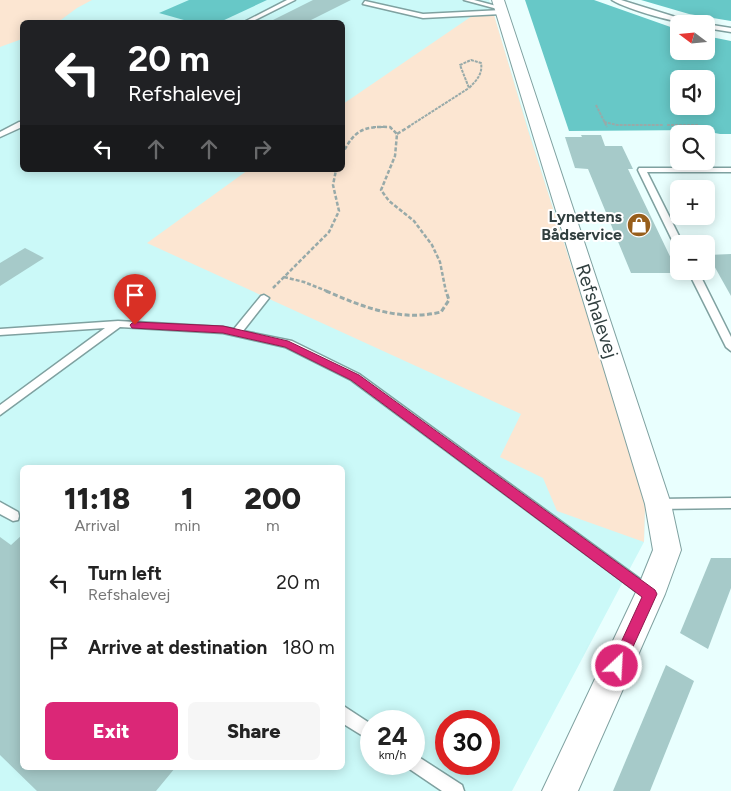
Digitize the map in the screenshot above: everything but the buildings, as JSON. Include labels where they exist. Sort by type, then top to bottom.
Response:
[{"type":"street","name":"Refshalevej","points":[[500,7],[658,504],[668,550],[650,594],[560,791]]},
{"type":"lane","points":[[251,20],[292,0]]},
{"type":"lane","points":[[467,0],[500,7]]},
{"type":"lane","points":[[615,0],[670,17]]},
{"type":"lane","points":[[365,3],[423,16],[500,7]]},
{"type":"lane","points":[[715,27],[731,30]]},
{"type":"lane","points":[[0,135],[20,125]]},
{"type":"lane","points":[[674,235],[642,170],[731,170]]},
{"type":"lane","points":[[698,280],[731,347]]},
{"type":"lane","points":[[236,332],[264,298]]},
{"type":"lane","points":[[0,411],[118,324]]},
{"type":"lane","points":[[0,332],[118,324],[223,330],[288,344],[355,378],[650,594]]},
{"type":"lane","points":[[658,504],[731,503]]},
{"type":"lane","points":[[0,506],[13,516]]},
{"type":"lane","points":[[345,715],[360,725]]},
{"type":"lane","points":[[425,770],[456,791]]},
{"type":"path","points":[[335,172],[332,185],[339,211],[329,232],[284,277],[300,279],[364,306],[405,316],[425,317],[441,312],[448,300],[444,291],[443,273],[436,252],[405,213],[387,201],[381,190],[395,156],[397,134],[414,121],[454,99],[469,88],[478,79],[482,68],[481,63],[472,60],[460,65],[469,88]]},
{"type":"path","points":[[596,105],[607,127]]},
{"type":"path","points":[[604,122],[617,126],[662,125]]},
{"type":"path","points":[[345,148],[348,140],[358,130],[377,126],[390,127],[397,134]]},
{"type":"shaded area","points":[[0,0],[489,0],[645,507],[644,542],[512,791],[0,791]]},
{"type":"shaded area","points":[[0,0],[92,0],[61,20],[20,20],[20,40],[0,47]]},
{"type":"shaded area","points":[[494,15],[528,130],[634,463],[645,507],[644,542],[557,511],[543,478],[500,457],[521,414],[147,243],[245,172],[345,172],[345,103],[472,16]]},
{"type":"water","points":[[189,0],[267,0],[224,20],[184,20],[159,13]]},
{"type":"water","points":[[525,0],[594,0],[670,27],[670,60],[715,60],[715,38],[731,41],[731,134],[715,133],[715,125],[670,125],[670,130],[569,131]]},
{"type":"water","points":[[641,0],[731,0],[731,21],[715,18],[715,15],[689,14]]},
{"type":"place","name":"Lynettens Bådservice","points":[[639,225]]},
{"type":"route","points":[[135,325],[223,330],[288,344],[355,378],[650,594],[617,666]]}]
